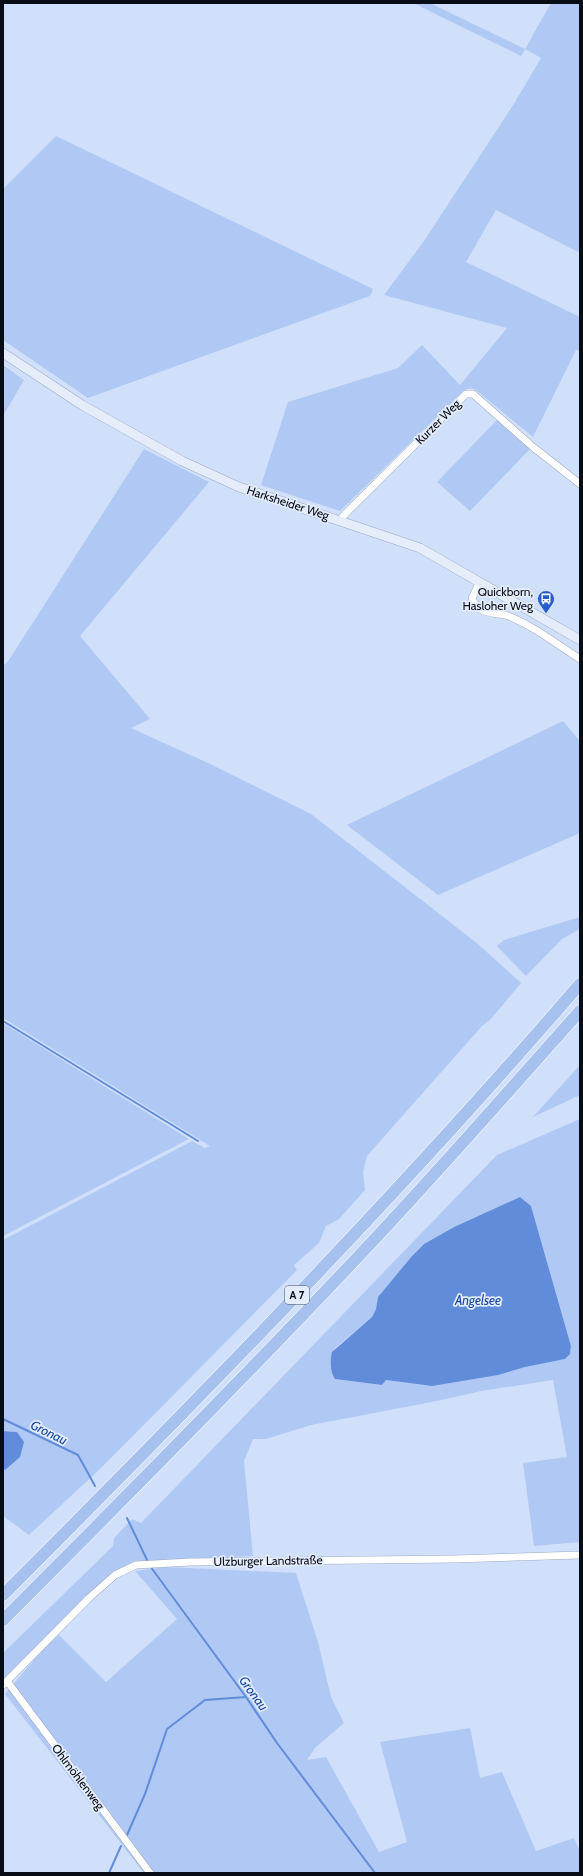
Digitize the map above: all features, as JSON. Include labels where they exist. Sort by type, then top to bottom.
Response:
[{"type":"highway","name":"A 7","points":[[3,1595],[192,1405],[340,1250],[430,1153],[580,984]]},
{"type":"highway","name":"A 7","points":[[3,1620],[208,1414],[354,1262],[580,1011]]},
{"type":"main road","name":"Harksheider Weg","points":[[3,353],[82,405],[182,460],[239,487],[420,548],[580,640]]},
{"type":"street","name":"Kurzer Weg","points":[[340,520],[466,394],[473,394],[533,447],[580,484]]},
{"type":"street","points":[[480,582],[472,598],[473,603],[478,608],[483,611],[506,616],[520,622],[580,659]]},
{"type":"street","name":"Ulzburger Landstraße","points":[[5,1683],[89,1598],[115,1575],[136,1565],[160,1563],[386,1558],[455,1559],[580,1555]]},
{"type":"street","name":"Ohlmöhlenweg","points":[[5,1683],[150,1873]]},
{"type":"shaded area","points":[[413,3],[430,3],[525,49],[521,56]]},
{"type":"shaded area","points":[[551,3],[580,3],[580,253],[496,210],[466,262],[580,317],[580,351],[576,350],[533,437],[476,390],[470,388],[463,391],[340,511],[261,485],[288,402],[398,368],[422,345],[460,385],[507,328],[384,295],[424,241],[515,102],[541,58],[525,49]]},
{"type":"shaded area","points":[[56,136],[373,289],[370,296],[88,398],[3,340],[3,189]]},
{"type":"shaded area","points":[[3,365],[24,380],[3,416]]},
{"type":"shaded area","points":[[497,420],[530,449],[470,511],[437,482]]},
{"type":"shaded area","points":[[144,449],[209,482],[80,636],[150,719],[131,728],[208,763],[311,814],[478,944],[521,983],[490,1020],[482,1026],[367,1156],[363,1172],[365,1190],[339,1219],[326,1226],[319,1243],[294,1265],[297,1270],[100,1469],[29,1535],[3,1516],[3,1469],[5,1470],[17,1432],[3,1431],[3,1240],[192,1141],[205,1148],[210,1146],[3,1018],[3,665],[7,663]]},
{"type":"shaded area","points":[[563,721],[580,741],[580,833],[438,895],[347,825]]},
{"type":"shaded area","points":[[580,917],[580,929],[562,939],[526,976],[497,946],[504,940]]},
{"type":"shaded area","points":[[3,1023],[189,1139],[3,1236]]},
{"type":"shaded area","points":[[580,1065],[580,1095],[533,1117]]},
{"type":"shaded area","points":[[580,1119],[580,1542],[534,1546],[523,1463],[567,1457],[553,1380],[481,1391],[311,1425],[266,1439],[253,1439],[244,1461],[253,1556],[137,1562],[114,1572],[3,1682],[3,1653],[113,1546],[114,1538],[132,1519],[141,1523],[497,1155]],"holes":[[[520,1197],[531,1206],[571,1346],[570,1354],[565,1359],[424,1385],[386,1380],[382,1385],[335,1379],[332,1375],[331,1357],[335,1348],[372,1317],[376,1309],[378,1297],[424,1244],[454,1227]]]},
{"type":"shaded area","points":[[166,1567],[296,1573],[318,1642],[331,1697],[344,1723],[315,1748],[307,1760],[326,1757],[379,1852],[407,1842],[380,1742],[470,1728],[480,1778],[502,1772],[536,1851],[574,1838],[580,1851],[580,1873],[144,1873],[5,1694],[43,1649],[59,1635],[106,1682],[177,1619],[135,1571]]},
{"type":"water","name":"Angelsee","points":[[520,1197],[531,1206],[571,1346],[570,1354],[565,1359],[525,1367],[498,1375],[432,1386],[386,1380],[382,1385],[335,1379],[331,1366],[332,1352],[372,1317],[376,1309],[378,1297],[424,1244],[454,1227]]},
{"type":"water","points":[[3,1431],[17,1432],[24,1442],[20,1457],[5,1470],[3,1469]]},
{"type":"waterway","points":[[3,1021],[198,1141]]},
{"type":"waterway","name":"Gronau","points":[[3,1419],[78,1455],[95,1486]]},
{"type":"waterway","name":"Gronau","points":[[127,1518],[148,1562]]},
{"type":"waterway","name":"Gronau","points":[[150,1566],[246,1697],[277,1743],[375,1873]]},
{"type":"waterway","points":[[127,1835],[145,1794],[167,1729],[205,1700],[246,1697]]},
{"type":"waterway","points":[[109,1873],[121,1846]]},
{"type":"place","name":"Quickborn, Hasloher Weg","points":[[546,614]]}]
